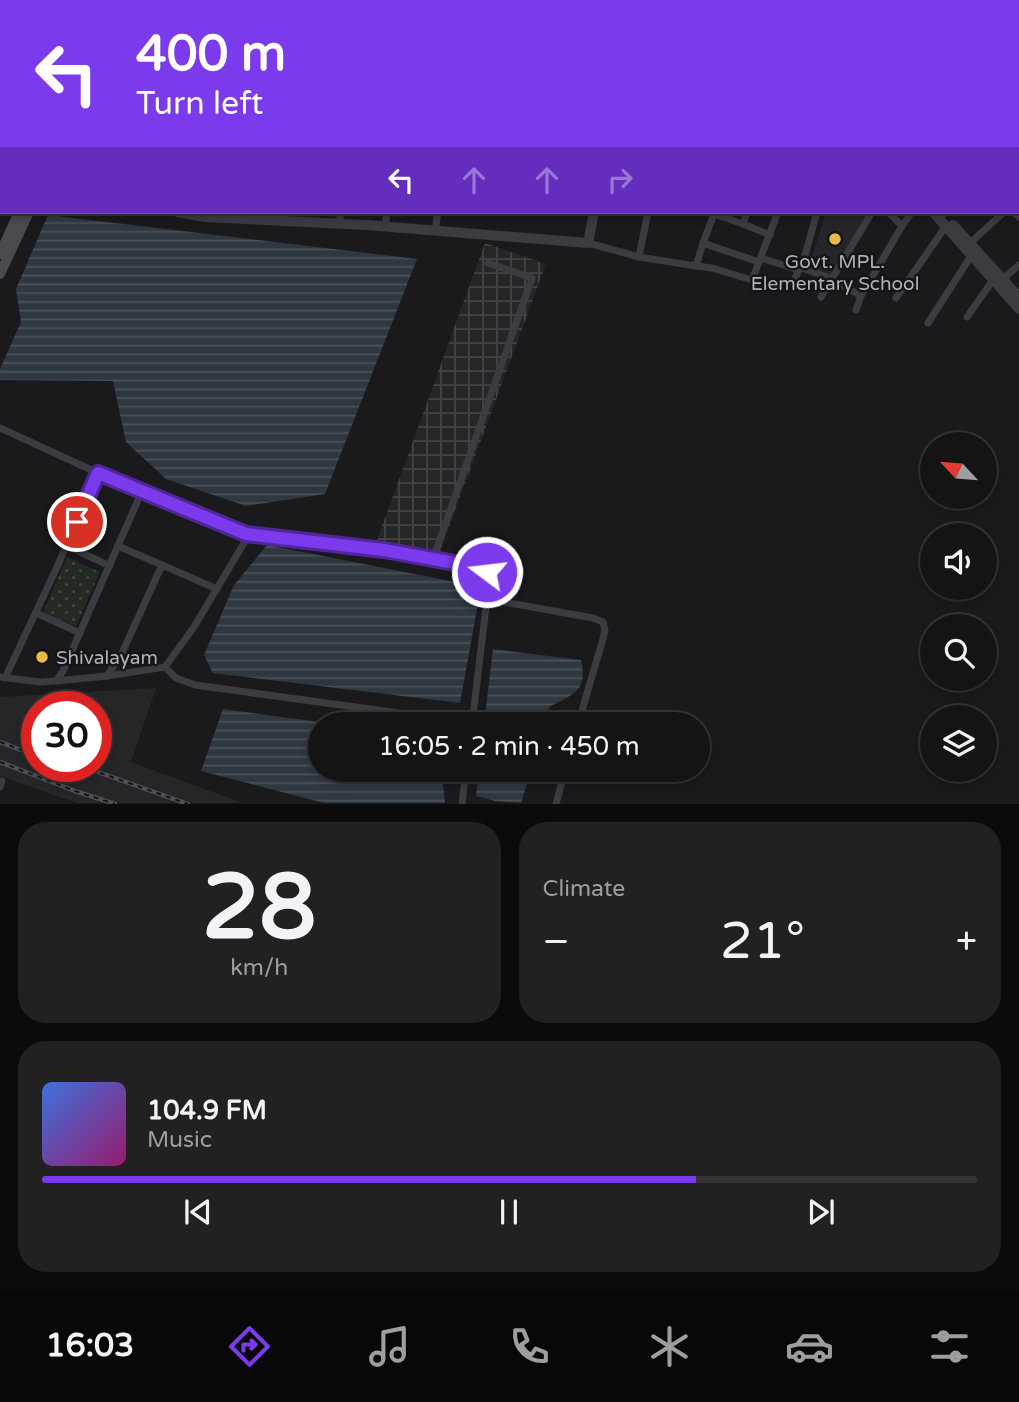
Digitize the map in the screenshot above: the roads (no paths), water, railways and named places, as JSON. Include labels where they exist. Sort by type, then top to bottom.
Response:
[{"type":"main road","points":[[0,254],[14,214]]},
{"type":"main road","points":[[1,274],[14,214]]},
{"type":"street","points":[[188,214],[205,217],[291,216],[338,224],[588,243],[639,257],[712,268],[752,280],[777,214]]},
{"type":"street","points":[[338,224],[340,214]]},
{"type":"street","points":[[385,226],[387,214]]},
{"type":"street","points":[[435,230],[438,214]]},
{"type":"street","points":[[588,243],[594,214]]},
{"type":"street","points":[[639,257],[648,214]]},
{"type":"street","points":[[696,266],[711,214]]},
{"type":"street","points":[[717,214],[769,235]]},
{"type":"street","points":[[743,225],[746,214]]},
{"type":"street","points":[[793,283],[816,214]]},
{"type":"street","points":[[821,297],[871,214]]},
{"type":"street","points":[[890,214],[902,226]]},
{"type":"street","points":[[856,310],[861,296],[911,214]]},
{"type":"street","points":[[942,214],[968,249]]},
{"type":"street","points":[[942,214],[946,226],[1019,298]]},
{"type":"street","points":[[928,323],[968,249],[1002,214]]},
{"type":"street","points":[[896,298],[946,226]]},
{"type":"street","points":[[703,243],[832,279],[861,296]]},
{"type":"street","points":[[433,559],[532,278],[488,263]]},
{"type":"street","points":[[967,317],[998,280],[1019,265]]},
{"type":"street","points":[[998,280],[1019,309]]},
{"type":"street","points":[[0,428],[98,473],[246,534],[384,550],[482,568],[487,572],[487,600],[473,712]]},
{"type":"street","points":[[98,473],[36,613],[2,677],[40,682],[165,667],[194,627],[244,543],[246,534]]},
{"type":"street","points":[[56,681],[63,671],[142,491]]},
{"type":"street","points":[[67,546],[110,566]]},
{"type":"street","points":[[118,546],[217,589]]},
{"type":"street","points":[[107,676],[122,653],[162,565]]},
{"type":"street","points":[[487,600],[603,622],[603,639],[582,712]]},
{"type":"street","points":[[36,613],[80,633]]},
{"type":"street","points":[[165,667],[176,678],[195,685],[387,712]]},
{"type":"street","points":[[462,803],[465,782]]},
{"type":"street","points":[[556,803],[562,782]]},
{"type":"railway","points":[[0,742],[21,750]]},
{"type":"railway","points":[[0,762],[115,804]]},
{"type":"railway","points":[[112,777],[188,804]]},
{"type":"place","name":"Govt. MPL. Elementary School","points":[[835,239]]},
{"type":"place","name":"Shivalayam","points":[[42,657]]}]
